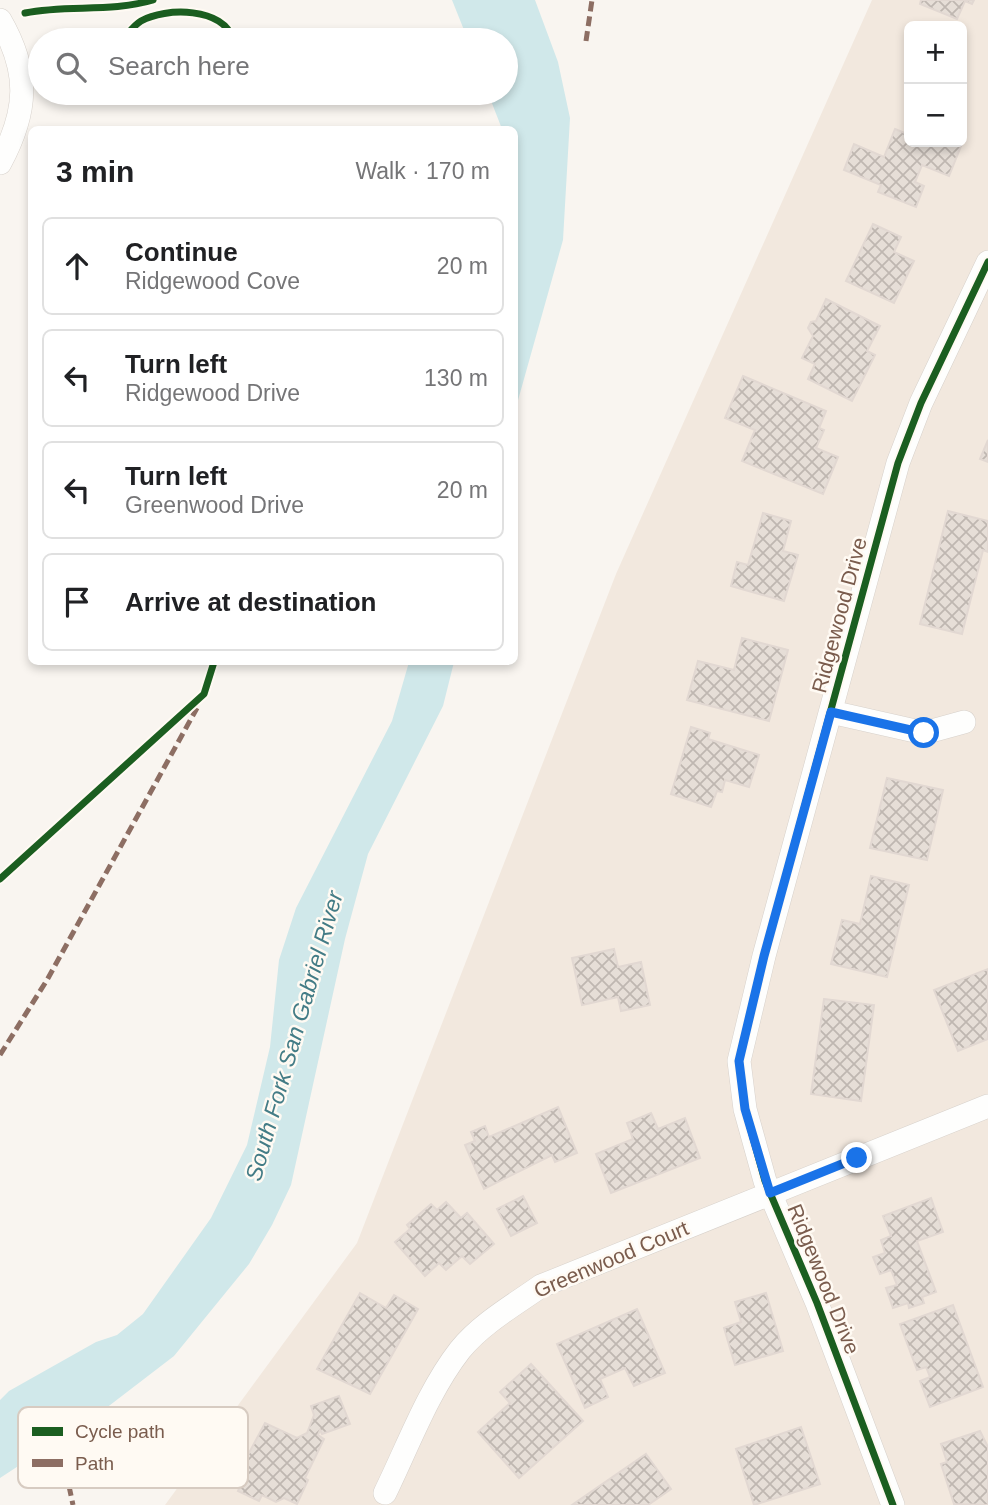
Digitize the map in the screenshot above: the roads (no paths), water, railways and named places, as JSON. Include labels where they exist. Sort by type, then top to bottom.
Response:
[{"type":"street","points":[[0,20],[17,56],[22,76],[22,99],[18,125],[0,163]]},
{"type":"street","name":"Ridgewood Drive","points":[[892,1505],[817,1303],[770,1193],[745,1109],[739,1061],[764,956],[898,463],[921,402],[988,262]]},
{"type":"street","points":[[831,712],[924,733],[964,722]]},
{"type":"street","name":"Greenwood Court","points":[[386,1493],[428,1406],[461,1349],[493,1320],[541,1286],[988,1106]]},
{"type":"water","points":[[452,0],[535,0],[558,62],[570,118],[563,240],[518,400],[518,126],[501,126],[493,105],[518,105],[518,28],[463,28]]},
{"type":"water","name":"South Fork San Gabriel River","points":[[408,665],[453,665],[443,706],[368,854],[345,939],[291,1185],[272,1225],[249,1264],[174,1356],[108,1407],[18,1407],[18,1466],[0,1478],[0,1400],[9,1391],[96,1342],[117,1335],[143,1314],[211,1218],[247,1145],[270,1047],[279,960],[296,908],[392,721]]}]
